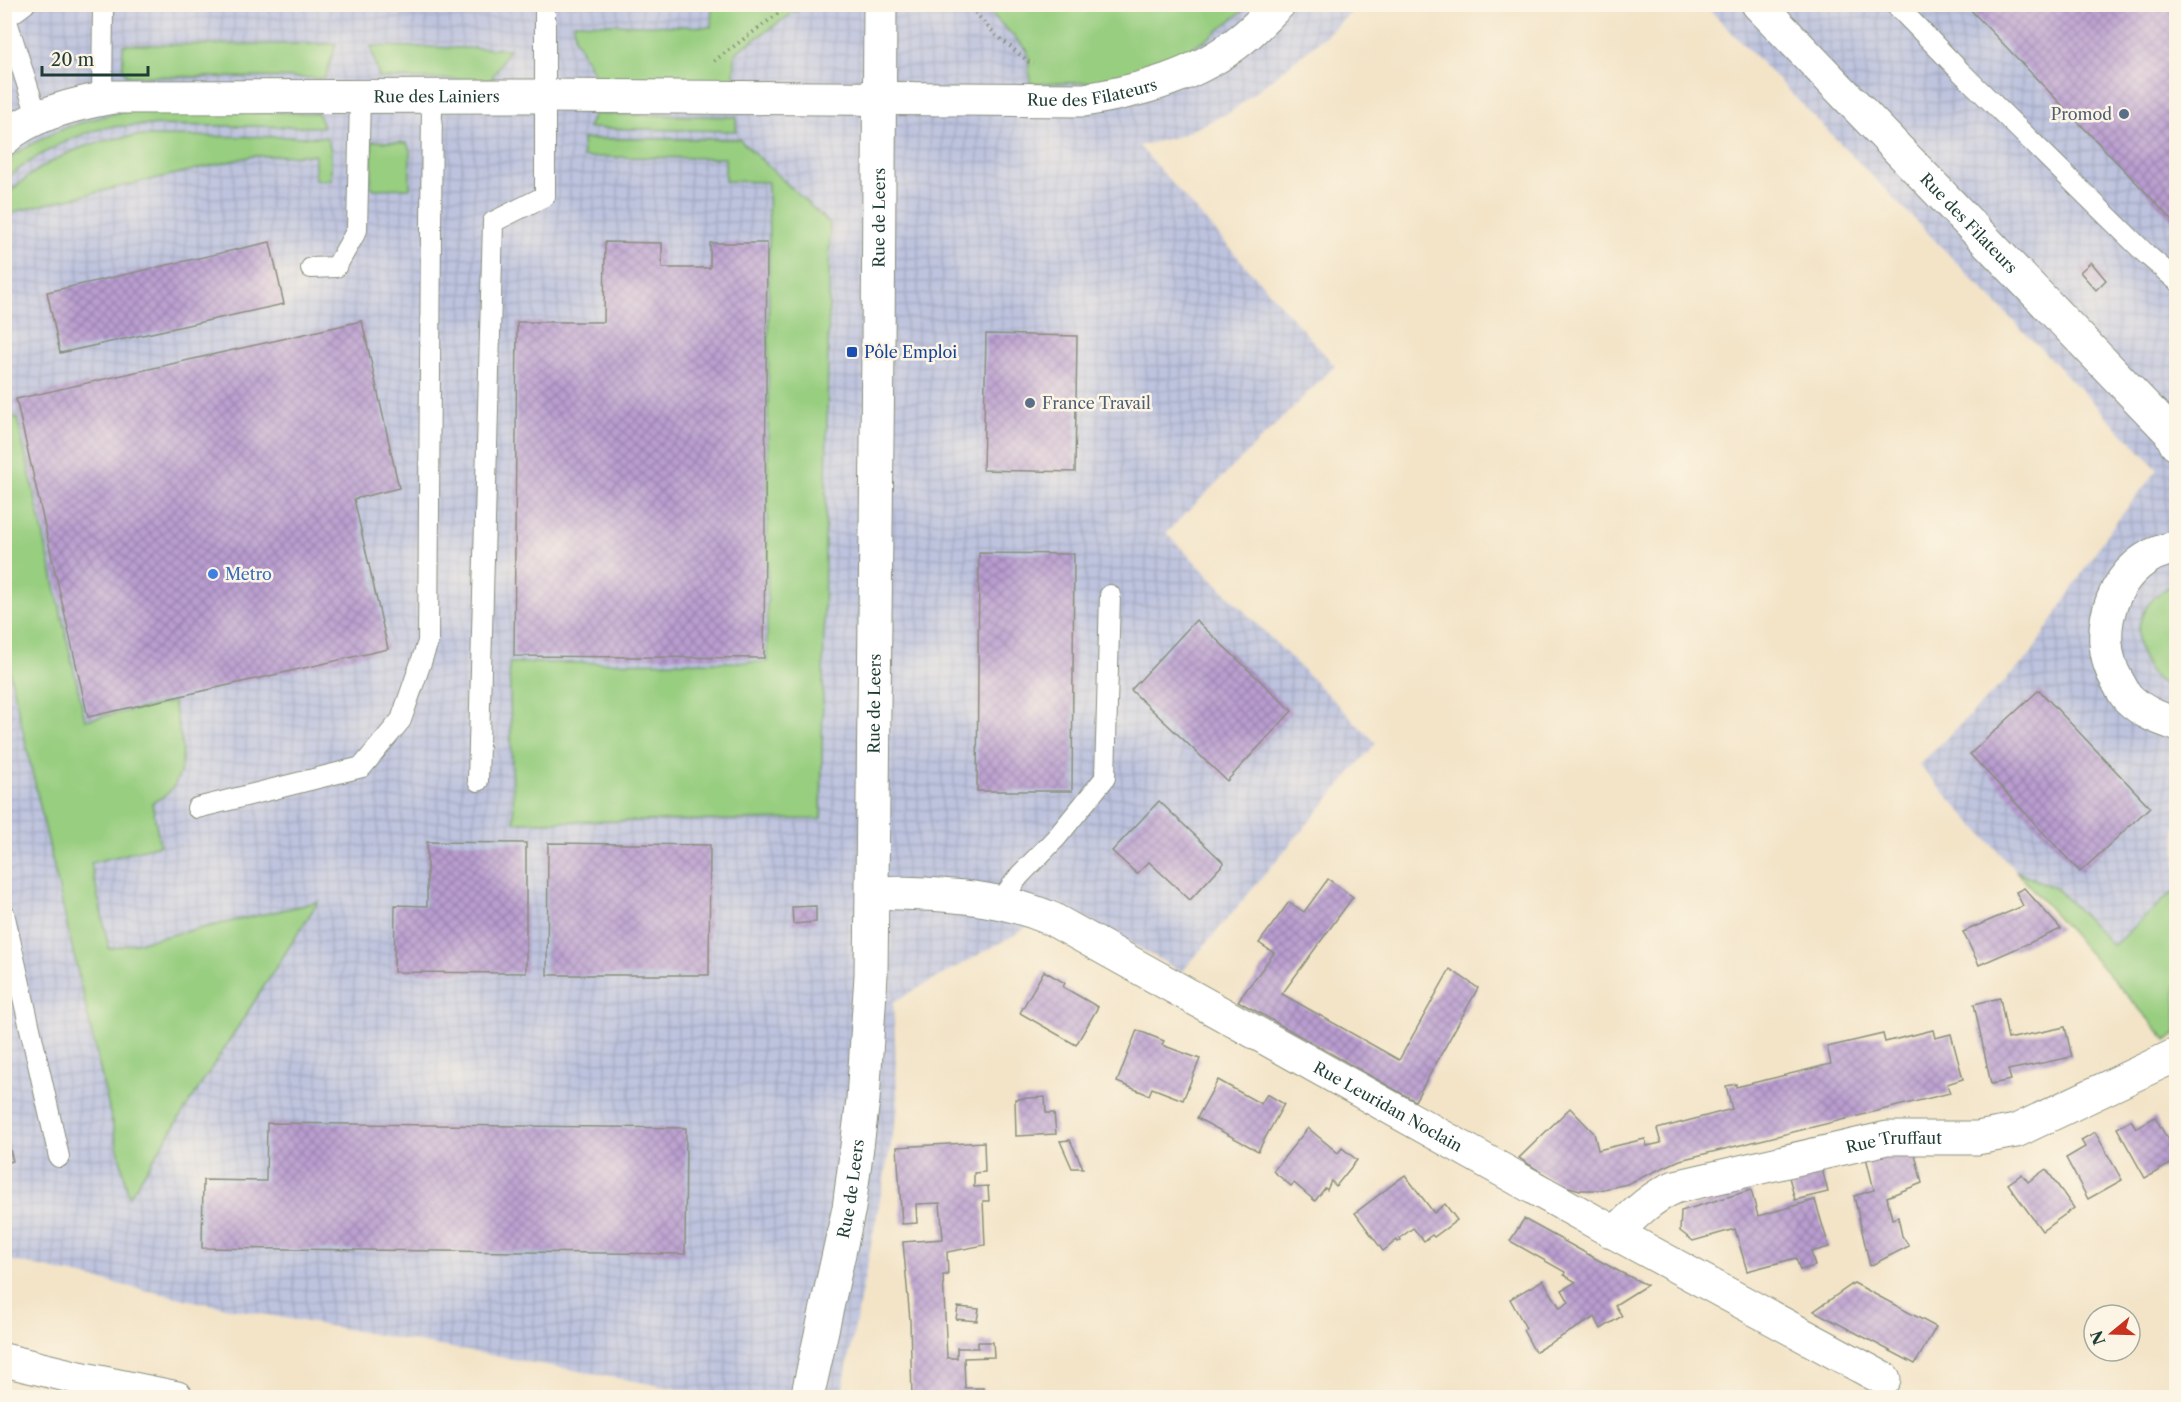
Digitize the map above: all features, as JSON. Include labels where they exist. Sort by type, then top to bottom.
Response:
[{"type":"main road","name":"Rue de Leers","points":[[807,1398],[838,1266],[857,1151],[867,1030],[873,892],[880,4]]},
{"type":"main road","name":"Rue des Filateurs","points":[[879,98],[1084,100],[1124,94],[1165,81],[1199,66],[1240,40],[1279,4]]},
{"type":"main road","name":"Rue des Filateurs","points":[[1758,4],[2154,415],[2170,432],[2176,444]]},
{"type":"main road","name":"Rue des Lainiers","points":[[4,139],[10,133],[73,104],[113,98],[544,96],[879,98]]},
{"type":"main road","points":[[2176,548],[2168,549],[2141,563],[2120,585],[2107,612],[2104,642],[2111,671],[2127,697],[2151,715],[2176,724]]},
{"type":"main road","name":"Rue Leuridan Noclain","points":[[873,892],[952,895],[1000,901],[1028,908],[1060,923],[1615,1233],[1884,1379]]},
{"type":"main road","name":"Rue Truffaut","points":[[1615,1233],[1644,1205],[1675,1186],[1887,1138],[1977,1138],[2016,1131],[2176,1055]]},
{"type":"main road","points":[[4,1360],[177,1398]]},
{"type":"lane","points":[[24,4],[6,18],[38,119]]},
{"type":"lane","points":[[102,99],[103,4]]},
{"type":"lane","points":[[478,781],[493,222],[545,196],[546,4]]},
{"type":"lane","points":[[1895,4],[1993,104],[2146,254],[2176,280]]},
{"type":"lane","points":[[311,267],[336,267],[357,230],[360,96]]},
{"type":"lane","points":[[197,808],[362,767],[401,720],[428,642],[432,96]]},
{"type":"lane","points":[[1000,901],[1105,778],[1110,595]]},
{"type":"lane","points":[[4,913],[59,1157]]},
{"type":"path","points":[[711,64],[791,4]]},
{"type":"path","points":[[967,4],[996,35],[1029,62],[1038,64]]},
{"type":"path","points":[[25,73],[67,61],[102,60]]},
{"type":"shaded area","points":[[5,5],[1359,5],[1324,37],[1232,111],[1179,136],[1139,146],[1335,366],[1166,533],[1376,743],[1182,972],[1059,903],[1018,933],[893,1002],[898,1108],[841,1397],[723,1397],[212,1305],[5,1259]]},
{"type":"shaded area","points":[[1705,5],[2176,5],[2176,889],[2113,946],[2057,889],[2016,871],[1919,765],[2029,657],[2106,535],[2158,469]]},
{"type":"green space","points":[[712,5],[804,5],[735,53],[734,83],[597,80],[575,38],[574,23],[711,27]]},
{"type":"green space","points":[[983,5],[1250,5],[1210,37],[1164,63],[1100,82],[1030,84],[1028,51]]},
{"type":"green space","points":[[336,44],[325,78],[128,76],[123,70],[123,45]]},
{"type":"green space","points":[[371,46],[509,49],[491,80],[379,78]]},
{"type":"green space","points":[[133,110],[318,113],[323,127],[139,125],[111,127],[84,134],[55,147],[27,163],[5,180],[5,162],[35,142],[82,122]]},
{"type":"green space","points":[[594,114],[736,117],[736,131],[588,128]]},
{"type":"green space","points":[[138,136],[326,137],[331,150],[331,180],[315,180],[315,155],[253,156],[16,211],[5,221],[5,196],[34,173],[83,147],[101,141]]},
{"type":"green space","points":[[582,139],[739,139],[830,224],[821,819],[514,822],[509,663],[767,662],[768,182],[725,181],[725,158],[583,157]]},
{"type":"green space","points":[[372,141],[407,143],[410,150],[410,188],[374,189],[371,186]]},
{"type":"green space","points":[[17,417],[85,720],[173,702],[181,737],[182,761],[176,783],[168,793],[152,803],[160,845],[91,863],[109,949],[318,902],[129,1197],[5,652],[5,420]]},
{"type":"green space","points":[[2176,584],[2176,690],[2162,683],[2143,661],[2138,632],[2149,604],[2160,593]]},
{"type":"green space","points":[[2016,871],[2057,889],[2113,946],[2176,889],[2176,1035],[2167,1040]]},
{"type":"building","name":"Promod","points":[[1965,4],[2176,4],[2176,224]]},
{"type":"building","points":[[270,242],[284,304],[60,353],[47,292]]},
{"type":"building","points":[[605,242],[662,243],[662,268],[710,268],[710,243],[767,243],[764,658],[514,656],[517,322],[604,322]]},
{"type":"building","points":[[2091,262],[2106,280],[2096,290],[2080,272]]},
{"type":"building","name":"Metro","points":[[362,321],[399,488],[354,499],[388,649],[88,717],[16,399]]},
{"type":"building","name":"France Travail","points":[[986,334],[1077,336],[1075,472],[983,470]]},
{"type":"building","points":[[979,553],[1074,554],[1072,791],[977,791]]},
{"type":"building","points":[[1196,620],[1292,711],[1227,781],[1131,690]]},
{"type":"building","points":[[2039,690],[2150,807],[2080,872],[1970,754]]},
{"type":"building","points":[[1159,801],[1224,863],[1190,900],[1149,862],[1137,874],[1112,851]]},
{"type":"building","points":[[427,842],[526,843],[526,973],[394,972],[395,905],[427,906]]},
{"type":"building","points":[[548,843],[710,845],[709,975],[547,975]]},
{"type":"building","points":[[1328,879],[1353,897],[1282,994],[1399,1060],[1450,969],[1478,988],[1415,1101],[1238,1001],[1274,953],[1259,943],[1289,902],[1304,912]]},
{"type":"building","points":[[2024,888],[2061,929],[1979,965],[1963,932],[2023,906],[2016,892]]},
{"type":"building","points":[[816,906],[816,922],[793,924],[792,907]]},
{"type":"building","points":[[1044,971],[1065,983],[1063,987],[1098,1007],[1076,1045],[1020,1013]]},
{"type":"building","points":[[2000,998],[2008,1039],[2065,1027],[2072,1057],[2008,1070],[2011,1080],[1991,1084],[1974,1004]]},
{"type":"building","points":[[1137,1030],[1164,1041],[1162,1045],[1200,1059],[1183,1100],[1152,1088],[1149,1095],[1117,1082]]},
{"type":"building","points":[[1933,1030],[1935,1038],[1951,1034],[1963,1079],[1947,1084],[1950,1093],[1680,1160],[1627,1184],[1600,1190],[1580,1190],[1559,1184],[1519,1158],[1570,1108],[1594,1133],[1598,1150],[1645,1139],[1647,1146],[1661,1143],[1657,1129],[1732,1109],[1726,1086],[1736,1084],[1736,1087],[1831,1064],[1827,1047],[1883,1034],[1885,1042]]},
{"type":"building","points":[[1218,1080],[1261,1104],[1267,1094],[1284,1104],[1258,1151],[1197,1118]]},
{"type":"building","points":[[1045,1097],[1046,1113],[1054,1113],[1056,1134],[1016,1136],[1015,1099]]},
{"type":"building","points":[[2155,1117],[2176,1154],[2176,1161],[2145,1178],[2117,1128],[2131,1120],[2136,1128]]},
{"type":"building","points":[[267,1123],[686,1128],[685,1254],[202,1248],[203,1180],[266,1181]]},
{"type":"building","points":[[1308,1128],[1338,1153],[1342,1148],[1357,1160],[1336,1186],[1331,1181],[1327,1190],[1325,1188],[1315,1201],[1294,1183],[1291,1186],[1273,1171]]},
{"type":"building","points":[[4,1129],[13,1161],[4,1163]]},
{"type":"building","points":[[2095,1132],[2122,1180],[2088,1199],[2066,1158],[2085,1147],[2081,1140]]},
{"type":"building","points":[[1070,1140],[1083,1168],[1072,1168],[1060,1141]]},
{"type":"building","points":[[984,1142],[985,1172],[974,1173],[974,1187],[988,1186],[989,1201],[983,1201],[985,1245],[947,1252],[948,1275],[943,1275],[947,1358],[957,1358],[957,1348],[978,1348],[978,1342],[993,1342],[994,1357],[964,1358],[965,1388],[983,1388],[983,1396],[912,1398],[910,1320],[903,1242],[943,1239],[940,1203],[916,1204],[917,1223],[902,1224],[897,1147]]},
{"type":"building","points":[[1913,1146],[1922,1183],[1887,1197],[1892,1219],[1898,1217],[1902,1236],[1909,1246],[1870,1266],[1854,1196],[1874,1190],[1866,1157]]},
{"type":"building","points":[[1822,1169],[1828,1192],[1795,1200],[1789,1177]]},
{"type":"building","points":[[2046,1169],[2074,1208],[2042,1231],[2008,1184],[2022,1174],[2028,1182]]},
{"type":"building","points":[[1405,1175],[1434,1213],[1445,1204],[1457,1220],[1434,1237],[1432,1235],[1424,1241],[1413,1228],[1400,1238],[1401,1240],[1398,1242],[1397,1240],[1383,1251],[1355,1213]]},
{"type":"building","points":[[1751,1190],[1758,1216],[1815,1200],[1829,1247],[1811,1252],[1815,1266],[1800,1270],[1796,1258],[1747,1271],[1735,1229],[1693,1241],[1680,1231],[1681,1211]]},
{"type":"building","points":[[1524,1219],[1647,1285],[1615,1305],[1622,1316],[1601,1329],[1595,1317],[1535,1352],[1523,1330],[1526,1328],[1510,1299],[1543,1280],[1560,1308],[1569,1302],[1562,1290],[1576,1282],[1564,1275],[1565,1272],[1510,1241]]},
{"type":"building","points":[[1854,1283],[1936,1327],[1915,1364],[1814,1311]]},
{"type":"building","points":[[958,1307],[979,1309],[977,1321],[956,1319]]},
{"type":"place","name":"Promod","points":[[2124,114]]},
{"type":"place","name":"Pôle Emploi","points":[[852,352]]},
{"type":"place","name":"France Travail","points":[[1030,403]]},
{"type":"place","name":"Metro","points":[[213,574]]}]
